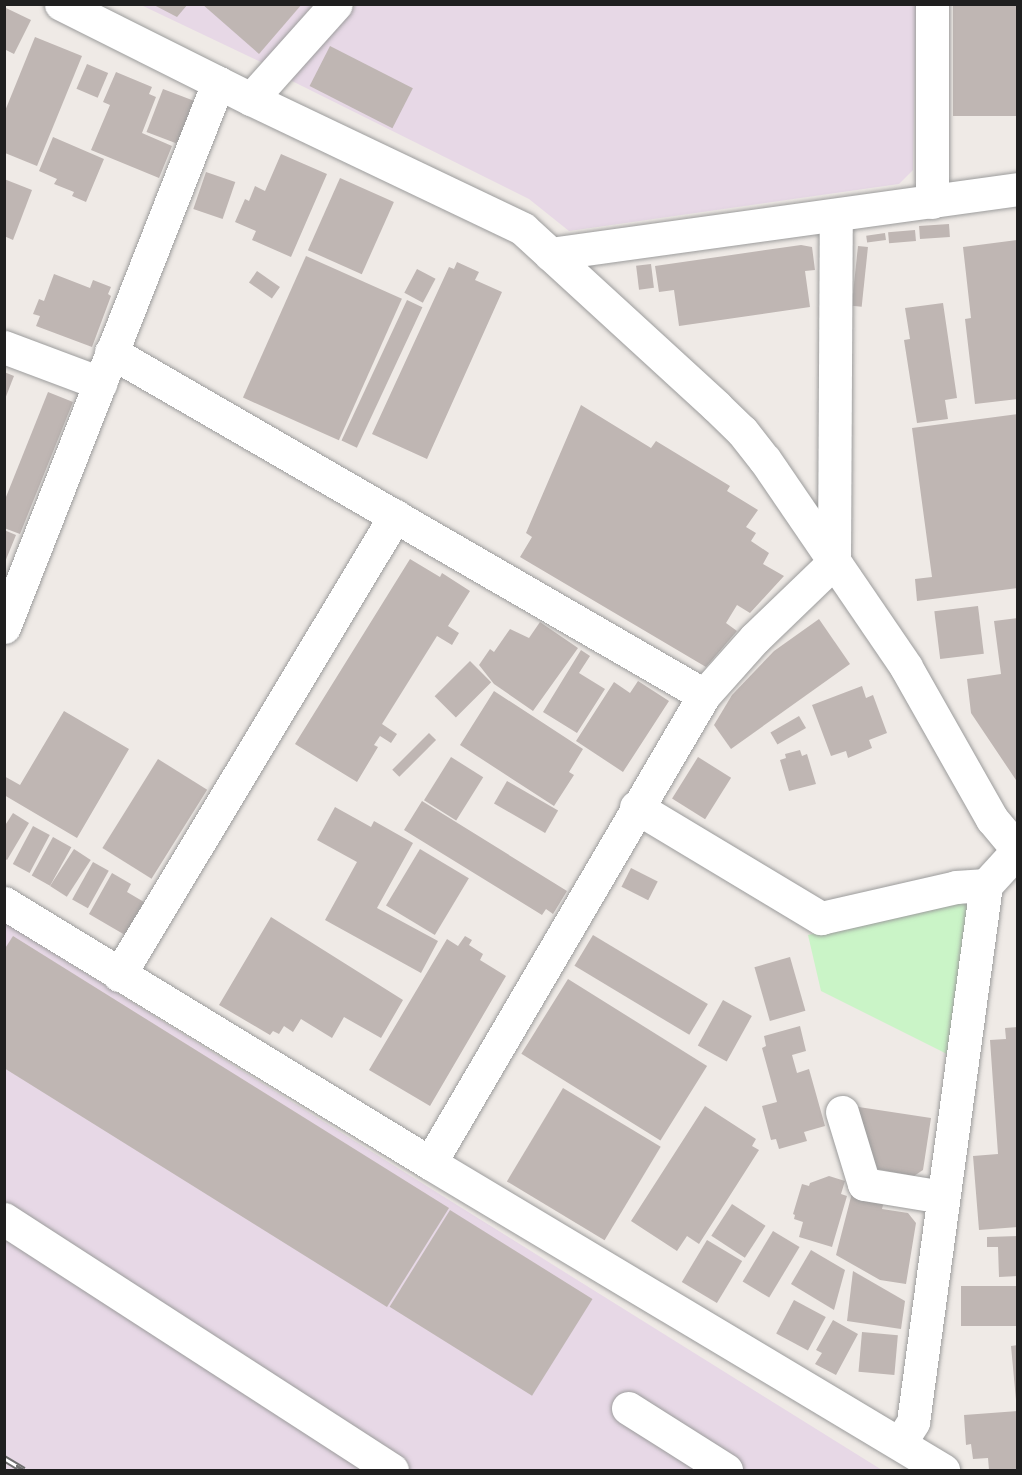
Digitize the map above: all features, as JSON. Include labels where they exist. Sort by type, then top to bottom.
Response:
[{"type":"street","points":[[61,4],[251,99],[523,229],[742,431],[765,460],[906,667],[992,819],[1017,850],[986,885],[913,1422],[900,1443]]},
{"type":"street","points":[[251,99],[336,4]]},
{"type":"street","points":[[932,4],[932,202]]},
{"type":"street","points":[[4,627],[218,82]]},
{"type":"street","points":[[550,254],[1017,189]]},
{"type":"street","points":[[430,1163],[636,807],[704,695],[755,638],[834,562],[836,215]]},
{"type":"street","points":[[4,347],[100,383]]},
{"type":"street","points":[[111,352],[704,695]]},
{"type":"street","points":[[119,975],[395,516]]},
{"type":"street","points":[[636,807],[821,918],[956,887],[986,885]]},
{"type":"street","points":[[4,903],[430,1163],[943,1470]]},
{"type":"street","points":[[842,1112],[864,1184],[943,1197]]},
{"type":"street","points":[[4,1219],[392,1470]]},
{"type":"street","points":[[628,1408],[726,1470]]},
{"type":"shaded area","points":[[141,5],[313,5],[263,63]]},
{"type":"shaded area","points":[[356,5],[916,5],[913,170],[899,184],[569,231],[529,199],[290,80]]},
{"type":"shaded area","points":[[5,923],[882,1470],[5,1470]]},
{"type":"green space","points":[[958,900],[971,907],[947,1054],[821,991],[808,935]]},
{"type":"building","points":[[152,4],[188,4],[177,17]]},
{"type":"building","points":[[202,4],[302,4],[259,54]]},
{"type":"building","points":[[953,4],[1018,4],[1018,116],[953,116]]},
{"type":"building","points":[[6,8],[31,20],[14,54],[4,49]]},
{"type":"building","points":[[35,37],[82,56],[37,166],[5,153],[5,111]]},
{"type":"building","points":[[330,46],[413,88],[392,128],[310,86]]},
{"type":"building","points":[[87,64],[108,73],[98,98],[76,89]]},
{"type":"building","points":[[116,72],[152,87],[149,94],[156,97],[142,133],[172,146],[159,178],[91,150],[110,105],[103,102]]},
{"type":"building","points":[[163,89],[194,101],[177,144],[147,132]]},
{"type":"building","points":[[53,137],[104,159],[86,202],[72,196],[74,192],[54,184],[57,179],[39,171]]},
{"type":"building","points":[[281,154],[327,174],[291,257],[252,240],[256,231],[235,222],[245,199],[249,201],[255,186],[265,191]]},
{"type":"building","points":[[206,172],[235,182],[223,219],[193,209]]},
{"type":"building","points":[[340,178],[394,202],[362,274],[308,250]]},
{"type":"building","points":[[4,179],[32,190],[13,240],[4,236]]},
{"type":"building","points":[[949,224],[950,237],[920,239],[919,226]]},
{"type":"building","points":[[915,230],[916,241],[889,243],[888,232]]},
{"type":"building","points":[[885,233],[886,240],[867,243],[866,236]]},
{"type":"building","points":[[1017,240],[1018,399],[975,404],[965,319],[971,318],[963,247]]},
{"type":"building","points":[[801,245],[812,247],[815,270],[805,271],[810,307],[679,326],[674,290],[659,292],[655,266]]},
{"type":"building","points":[[858,246],[868,247],[862,307],[852,306]]},
{"type":"building","points":[[306,256],[402,299],[339,440],[243,398]]},
{"type":"building","points":[[457,262],[479,272],[475,280],[502,292],[427,459],[372,434],[449,267],[454,269]]},
{"type":"building","points":[[651,264],[654,288],[639,290],[636,266]]},
{"type":"building","points":[[417,269],[436,279],[423,303],[404,293]]},
{"type":"building","points":[[257,271],[280,287],[272,299],[249,282]]},
{"type":"building","points":[[54,274],[90,288],[93,280],[111,287],[108,294],[111,296],[92,347],[36,326],[40,316],[33,314],[39,299],[44,301]]},
{"type":"building","points":[[407,300],[422,307],[357,448],[341,440]]},
{"type":"building","points":[[943,303],[957,398],[945,400],[948,419],[917,423],[904,340],[910,339],[905,308]]},
{"type":"building","points":[[4,372],[14,376],[5,399],[4,399]]},
{"type":"building","points":[[48,392],[73,402],[20,534],[4,528],[4,502]]},
{"type":"building","points":[[581,405],[651,448],[656,441],[730,486],[727,491],[758,510],[746,527],[756,533],[751,541],[769,553],[763,564],[784,576],[750,613],[737,605],[726,623],[737,631],[706,667],[520,557],[532,537],[526,533]]},
{"type":"building","points":[[1018,414],[1018,588],[917,601],[915,579],[932,577],[912,428]]},
{"type":"building","points":[[4,530],[16,535],[5,562],[4,562]]},
{"type":"building","points":[[410,559],[440,577],[442,573],[470,591],[448,626],[459,633],[452,645],[437,636],[382,724],[397,734],[391,743],[380,736],[374,745],[378,747],[357,782],[295,744]]},
{"type":"building","points":[[978,606],[984,654],[940,659],[934,611]]},
{"type":"building","points":[[1018,618],[1018,783],[971,713],[967,679],[1001,674],[994,621]]},
{"type":"building","points":[[819,619],[850,664],[731,749],[714,725],[732,695],[774,651]]},
{"type":"building","points":[[540,622],[578,648],[533,711],[494,684],[479,665],[490,649],[494,652],[510,629],[529,638]]},
{"type":"building","points":[[581,650],[590,656],[579,673],[605,689],[577,733],[543,712]]},
{"type":"building","points":[[470,661],[491,682],[456,718],[435,696]]},
{"type":"building","points":[[638,681],[669,701],[623,772],[576,741],[614,682],[630,693]]},
{"type":"building","points":[[862,686],[866,698],[873,695],[887,733],[869,740],[872,748],[848,758],[846,751],[831,756],[812,705]]},
{"type":"building","points":[[494,691],[583,749],[569,772],[574,775],[554,806],[460,745]]},
{"type":"building","points":[[64,711],[129,749],[77,838],[4,795],[4,776],[20,785]]},
{"type":"building","points":[[799,716],[806,728],[777,745],[770,732]]},
{"type":"building","points":[[429,733],[436,740],[399,777],[392,770]]},
{"type":"building","points":[[800,750],[802,756],[807,754],[816,784],[789,791],[780,760],[786,758],[785,754]]},
{"type":"building","points":[[451,757],[483,777],[456,820],[424,800]]},
{"type":"building","points":[[698,757],[731,778],[705,819],[672,799]]},
{"type":"building","points":[[158,759],[207,790],[152,879],[102,848]]},
{"type":"building","points":[[507,781],[558,810],[545,833],[494,804]]},
{"type":"building","points":[[422,801],[567,891],[553,914],[546,909],[542,915],[404,830]]},
{"type":"building","points":[[335,807],[371,827],[374,821],[413,843],[377,908],[438,941],[421,973],[325,920],[357,862],[317,840]]},
{"type":"building","points":[[13,813],[29,823],[7,860],[4,858],[4,827]]},
{"type":"building","points":[[33,826],[50,835],[30,873],[13,864]]},
{"type":"building","points":[[53,837],[71,847],[50,886],[32,875]]},
{"type":"building","points":[[74,849],[91,860],[67,897],[50,886]]},
{"type":"building","points":[[420,849],[469,878],[435,935],[386,906]]},
{"type":"building","points":[[93,862],[109,871],[88,908],[72,900]]},
{"type":"building","points":[[631,868],[658,882],[648,900],[621,887]]},
{"type":"building","points":[[112,873],[131,884],[127,892],[144,902],[125,935],[89,914]]},
{"type":"building","points":[[271,917],[403,1000],[381,1038],[344,1017],[332,1038],[301,1019],[293,1032],[284,1026],[279,1034],[273,1031],[270,1035],[219,1005]]},
{"type":"building","points":[[593,935],[708,1004],[689,1035],[574,966]]},
{"type":"building","points":[[13,936],[449,1208],[387,1307],[4,1068],[4,950]]},
{"type":"building","points":[[465,936],[472,940],[469,945],[483,954],[480,960],[506,976],[430,1106],[369,1070],[447,939],[458,946]]},
{"type":"building","points":[[790,957],[805,1011],[770,1021],[754,967]]},
{"type":"building","points":[[568,979],[707,1066],[660,1141],[521,1054]]},
{"type":"building","points":[[723,1000],[752,1016],[727,1061],[698,1045]]},
{"type":"building","points":[[800,1026],[806,1051],[792,1055],[797,1073],[809,1069],[825,1126],[804,1132],[807,1141],[779,1149],[776,1139],[771,1140],[762,1106],[777,1102],[762,1048],[766,1046],[764,1036]]},
{"type":"building","points":[[1018,1027],[1018,1227],[979,1230],[973,1156],[998,1154],[990,1040],[1006,1039],[1005,1028]]},
{"type":"building","points":[[563,1088],[661,1147],[605,1240],[507,1181]]},
{"type":"building","points":[[705,1106],[756,1139],[752,1146],[759,1150],[699,1244],[687,1236],[677,1251],[631,1221]]},
{"type":"building","points":[[852,1106],[931,1118],[923,1170],[914,1176],[871,1168]]},
{"type":"building","points":[[829,1176],[845,1181],[841,1194],[847,1196],[832,1247],[799,1237],[803,1222],[794,1219],[793,1214],[802,1184],[809,1186],[810,1183]]},
{"type":"building","points":[[852,1193],[884,1201],[882,1209],[908,1213],[916,1223],[906,1284],[880,1280],[836,1255]]},
{"type":"building","points":[[732,1204],[766,1226],[745,1258],[711,1236]]},
{"type":"building","points":[[450,1210],[592,1299],[532,1396],[390,1307]]},
{"type":"building","points":[[773,1231],[800,1247],[769,1298],[743,1282]]},
{"type":"building","points":[[1018,1236],[1018,1276],[999,1277],[998,1247],[987,1247],[987,1237]]},
{"type":"building","points":[[707,1240],[742,1261],[717,1303],[682,1282]]},
{"type":"building","points":[[811,1250],[845,1270],[834,1310],[791,1284]]},
{"type":"building","points":[[853,1271],[905,1301],[901,1329],[847,1321]]},
{"type":"building","points":[[961,1286],[1018,1286],[1018,1326],[961,1326]]},
{"type":"building","points":[[794,1300],[826,1317],[808,1350],[776,1334]]},
{"type":"building","points":[[833,1320],[858,1334],[836,1375],[815,1364],[822,1353],[816,1350]]},
{"type":"building","points":[[862,1332],[898,1335],[894,1375],[859,1372]]},
{"type":"building","points":[[1018,1345],[1018,1400],[1016,1400],[1011,1346]]},
{"type":"building","points":[[1018,1411],[1018,1470],[989,1470],[988,1458],[973,1459],[971,1444],[966,1445],[964,1415]]},
{"type":"railway","points":[[4,1458],[24,1470]]}]
